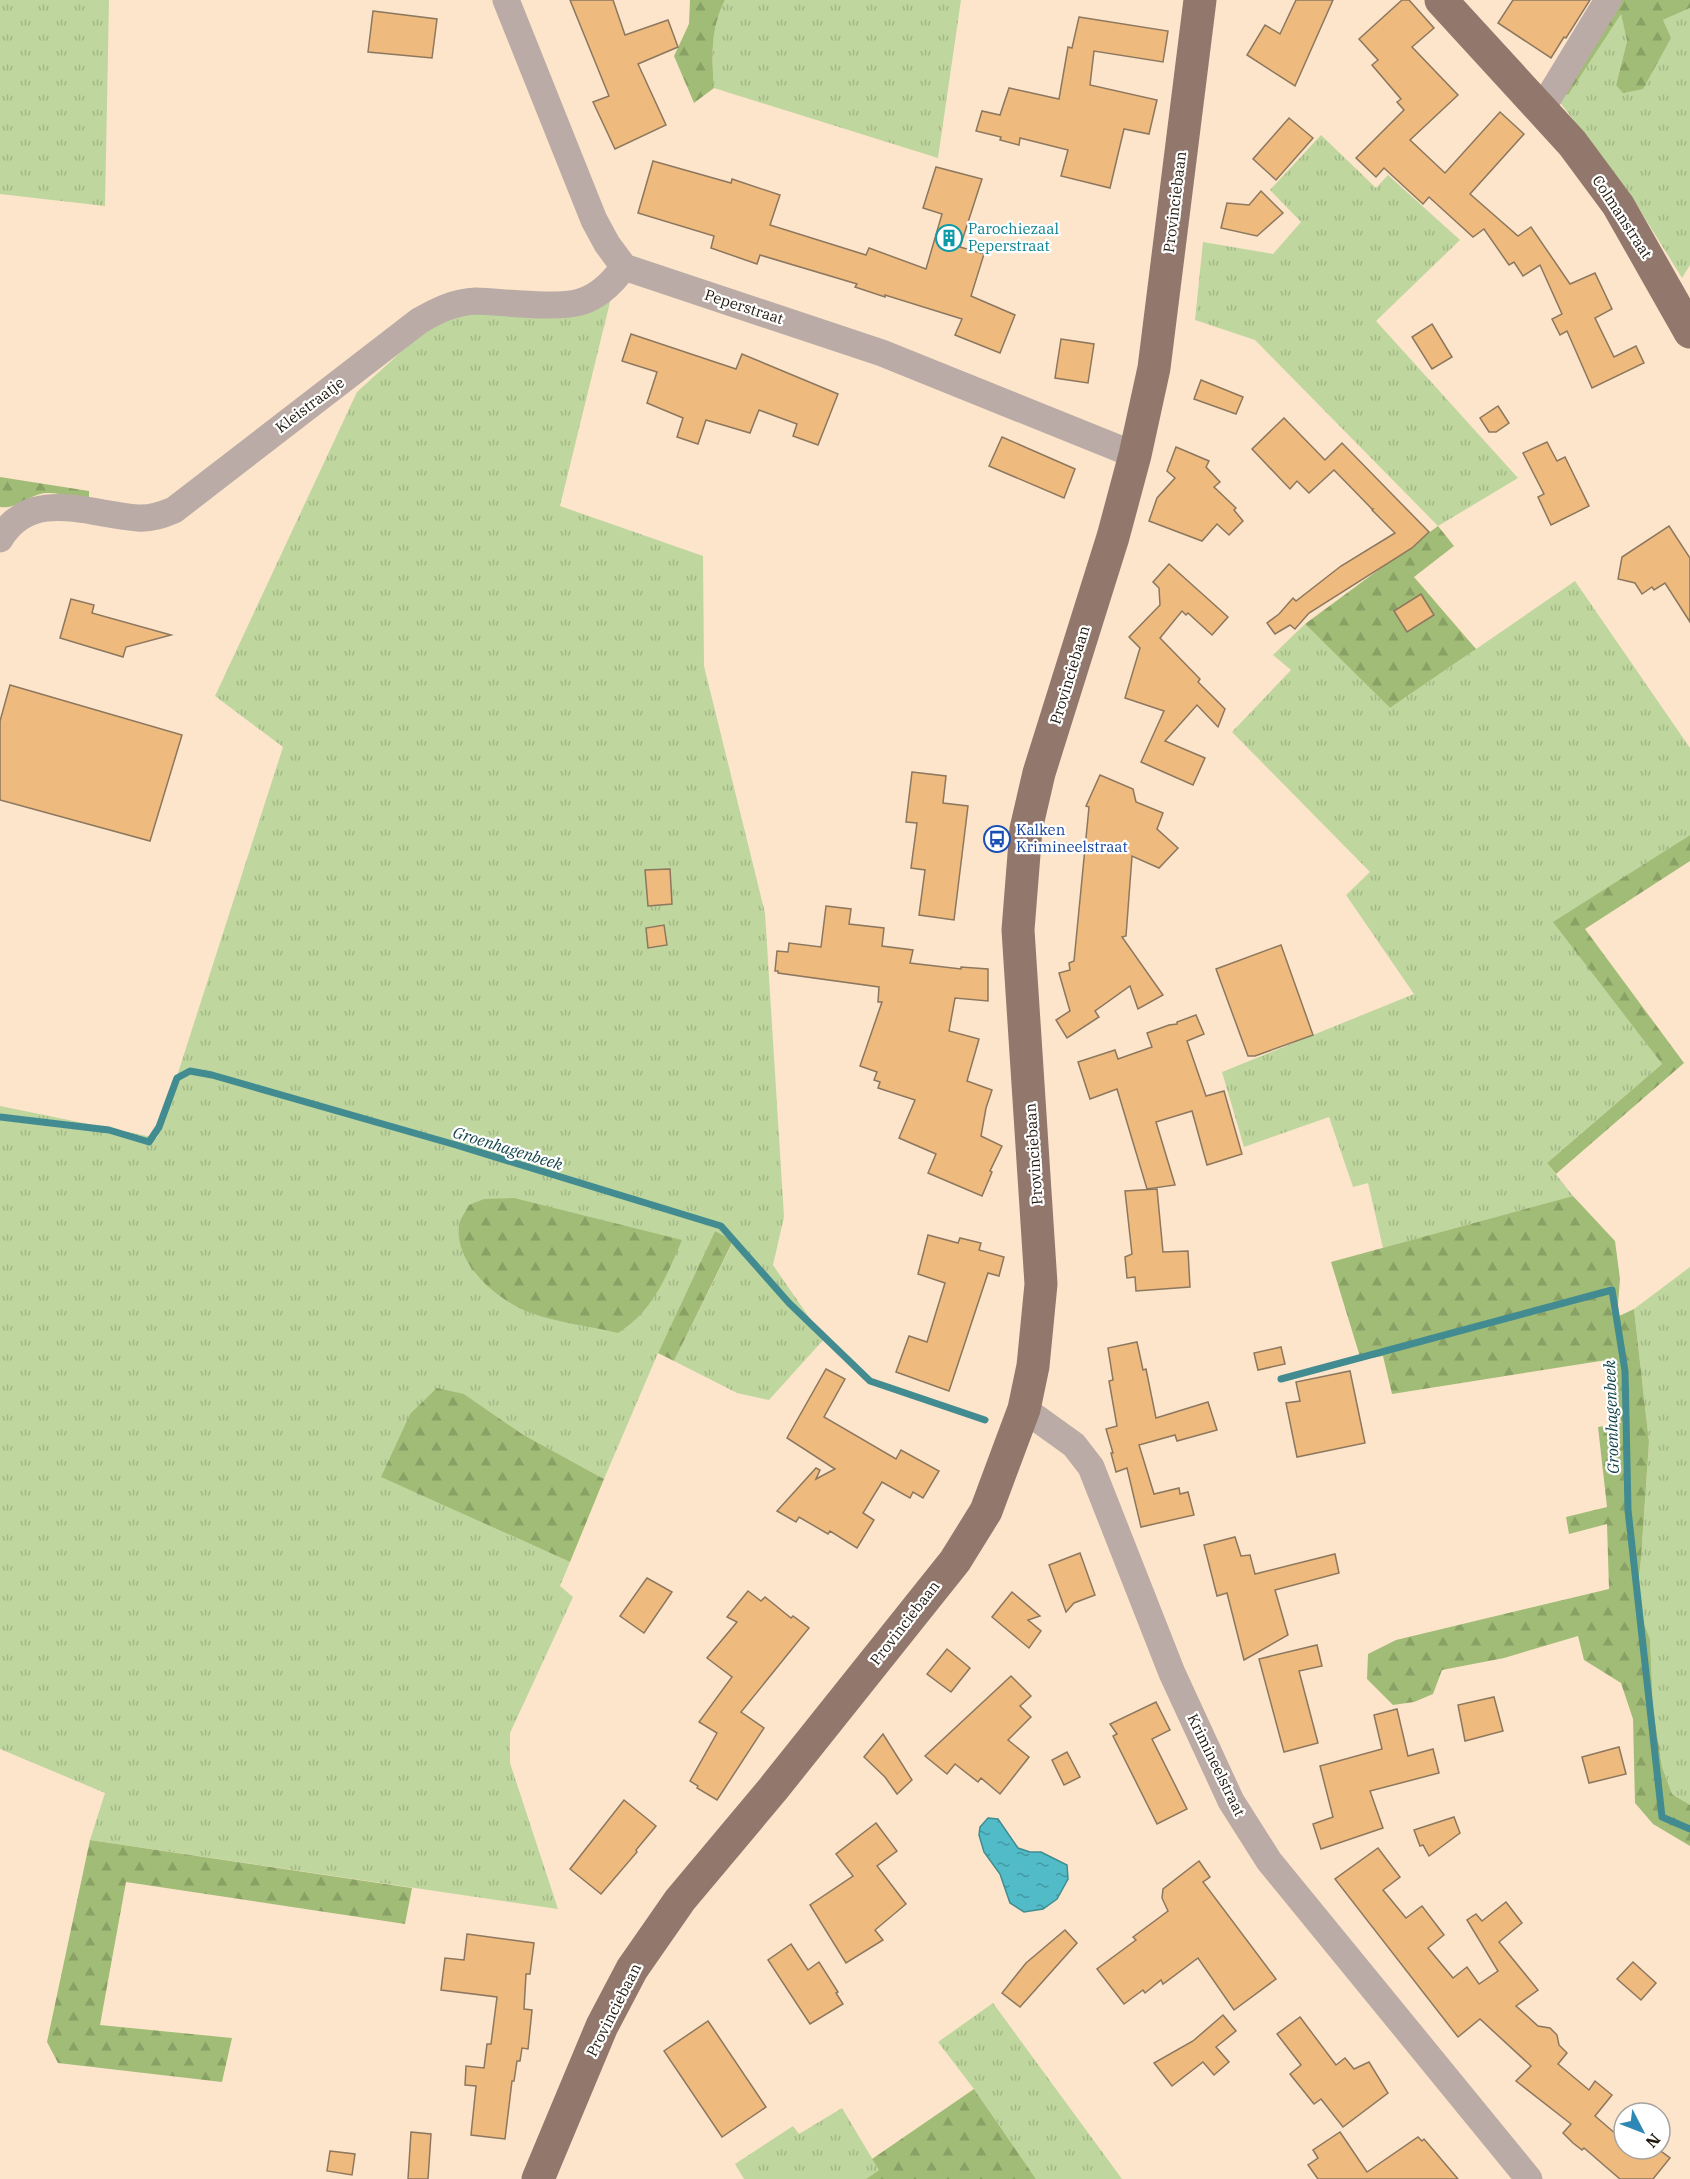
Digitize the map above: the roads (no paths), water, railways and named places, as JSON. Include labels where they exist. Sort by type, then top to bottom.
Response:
[{"type":"main road","name":"Provinciebaan","points":[[538,2179],[602,2026],[632,1969],[680,1900],[773,1789],[955,1561],[986,1511],[1024,1409],[1033,1366],[1041,1284],[1018,930],[1026,830],[1039,772],[1113,537],[1136,455],[1154,368],[1200,0]]},
{"type":"main road","name":"Colmanstraat","points":[[1442,0],[1572,143],[1618,205],[1690,332]]},
{"type":"street","points":[[506,0],[594,220],[607,244],[624,267]]},
{"type":"street","points":[[1542,110],[1608,0]]},
{"type":"street","name":"Peperstraat","points":[[624,267],[882,353],[1136,455]]},
{"type":"street","name":"Kleistraatje","points":[[0,539],[16,520],[29,512],[48,506],[139,519],[155,517],[174,510],[419,321],[442,308],[463,301],[564,304],[581,302],[597,294],[624,267]]},
{"type":"street","name":"Krimineelstraat","points":[[1024,1409],[1074,1445],[1091,1467],[1172,1673],[1231,1801],[1269,1861],[1529,2179]]},
{"type":"water","points":[[988,1818],[998,1819],[1018,1848],[1030,1852],[1041,1852],[1067,1865],[1068,1879],[1057,1899],[1043,1909],[1024,1912],[1010,1903],[1000,1874],[984,1852],[979,1835],[980,1827]]},
{"type":"waterway","name":"Groenhagenbeek","points":[[0,1117],[109,1130],[149,1142],[159,1127],[177,1078],[190,1071],[212,1075],[456,1145],[721,1226],[789,1303],[870,1381],[985,1420]]},
{"type":"waterway","name":"Groenhagenbeek","points":[[1281,1379],[1612,1290],[1625,1371],[1628,1510],[1662,1817],[1690,1829]]},
{"type":"place","name":"Parochiezaal Peperstraat","points":[[949,238]]},
{"type":"place","name":"Kalken Krimineelstraat","points":[[997,839]]}]
